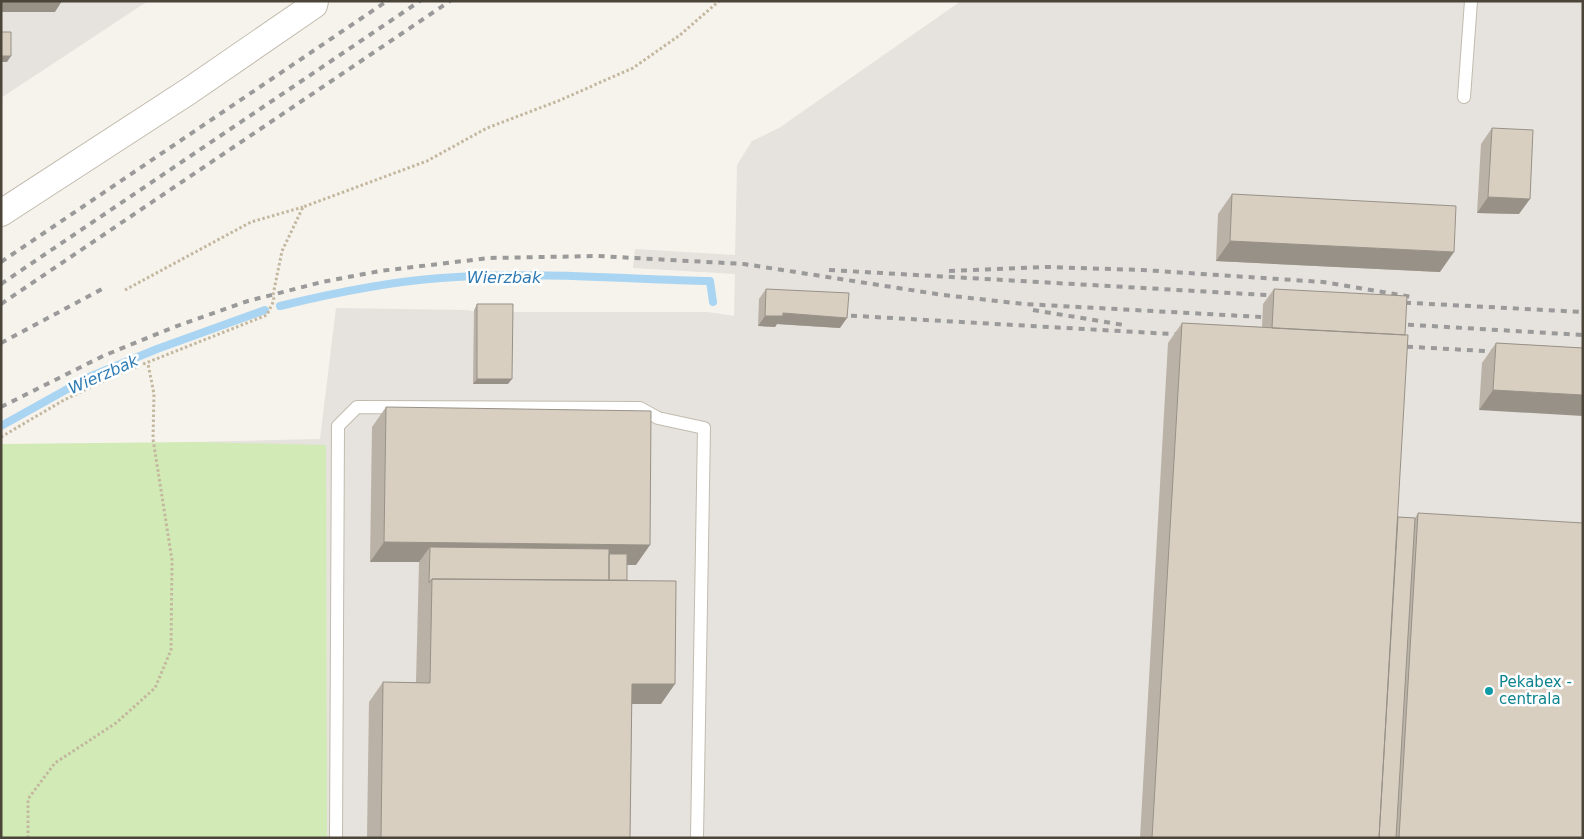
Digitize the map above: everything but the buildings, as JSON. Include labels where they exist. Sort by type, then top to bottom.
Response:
[{"type":"street","points":[[1,214],[197,85],[314,5],[315,1]]},
{"type":"lane","points":[[1464,97],[1470,1]]},
{"type":"lane","points":[[336,838],[338,426],[357,407],[640,408],[658,418],[704,428],[697,838]]},
{"type":"path","points":[[125,290],[251,222],[304,207],[427,161],[487,128],[558,101],[632,68],[680,35],[719,1]]},
{"type":"path","points":[[1,437],[64,400],[118,374],[148,364],[267,315],[274,300],[273,295],[282,251],[304,207]]},
{"type":"path","points":[[28,838],[28,799],[49,770],[55,763],[116,723],[155,688],[171,650],[172,560],[154,439],[154,394],[148,364]]},
{"type":"shaded area","points":[[1,1],[148,1],[1,98]]},
{"type":"shaded area","points":[[961,1],[1583,1],[1583,838],[191,838],[195,442],[320,439],[336,308],[468,310],[476,312],[708,312],[734,316],[735,274],[633,268],[635,249],[735,255],[737,165],[752,141],[779,128]]},
{"type":"green space","points":[[195,442],[326,445],[327,838],[1,838],[1,444]]},
{"type":"waterway","name":"Wierzbak","points":[[280,306],[340,292],[400,282],[507,275],[710,281],[713,302]]},
{"type":"waterway","name":"Wierzbak","points":[[1,426],[89,377],[157,349],[265,310]]},
{"type":"railway","points":[[1,262],[387,1]]},
{"type":"railway","points":[[1,284],[420,1]]},
{"type":"railway","points":[[1,304],[450,1]]},
{"type":"railway","points":[[1,407],[103,356],[174,327],[248,301],[322,282],[380,271],[489,258],[598,256],[744,264],[943,295],[1024,304],[1262,317]]},
{"type":"railway","points":[[949,271],[1047,267],[1142,270],[1323,282],[1412,297]]},
{"type":"railway","points":[[829,270],[1283,296]]},
{"type":"railway","points":[[1,343],[104,288]]},
{"type":"railway","points":[[1393,302],[1583,312]]},
{"type":"railway","points":[[1033,310],[1124,325]]},
{"type":"railway","points":[[839,315],[1189,335]]},
{"type":"railway","points":[[1396,324],[1583,335]]},
{"type":"railway","points":[[1395,346],[1503,352]]},
{"type":"place","name":"Pekabex - centrala","points":[[1489,691]]}]
